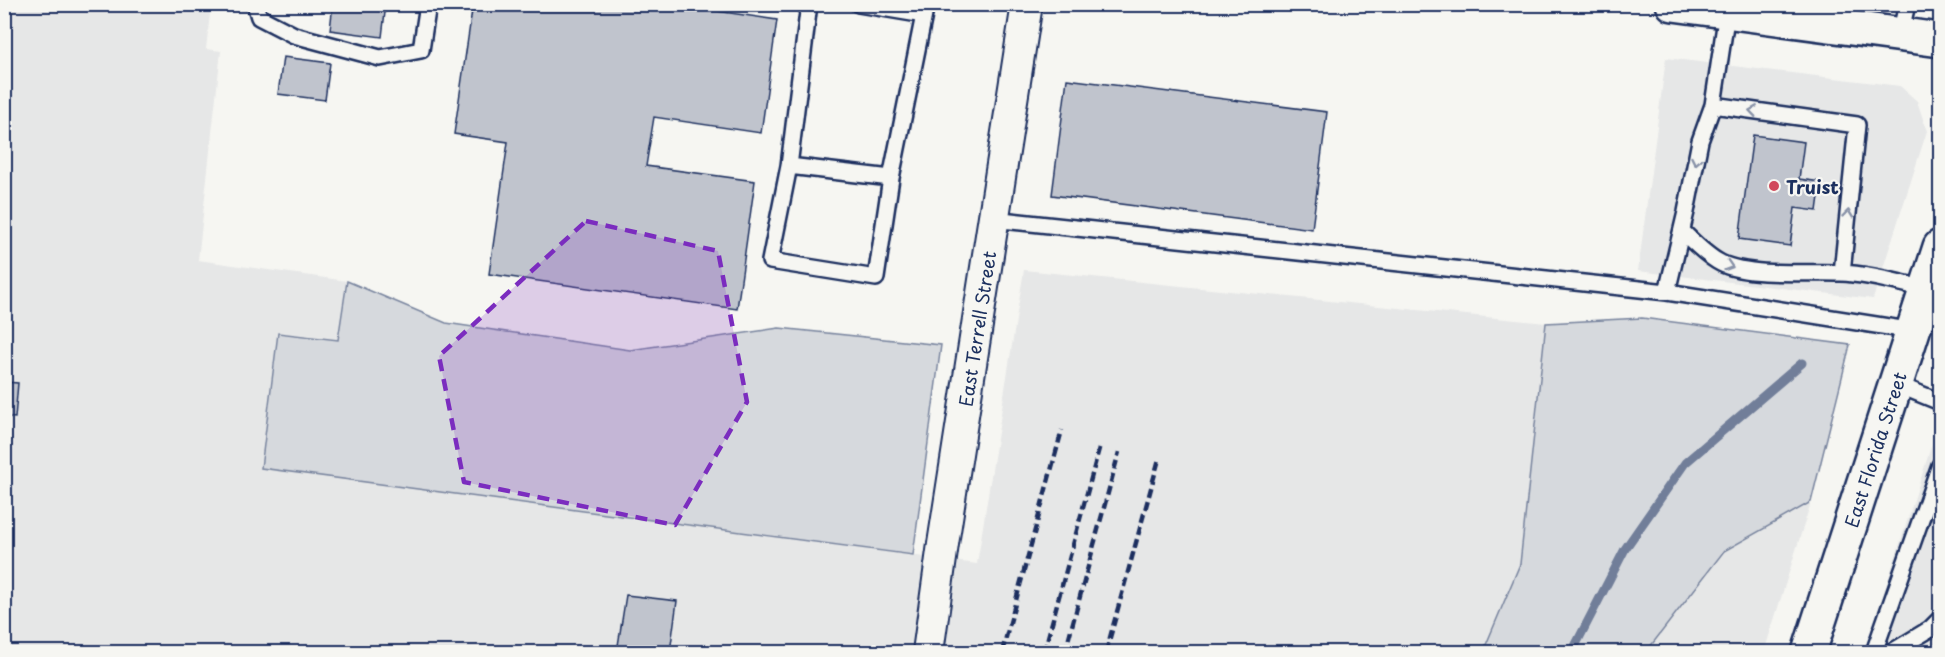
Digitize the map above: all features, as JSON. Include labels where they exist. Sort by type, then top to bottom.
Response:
[{"type":"main road","points":[[1673,4],[1727,12],[1776,11],[1904,20],[1941,40]]},
{"type":"main road","name":"East Florida Street","points":[[1809,652],[1941,247]]},
{"type":"street","name":"East Terrell Street","points":[[928,652],[1027,4]]},
{"type":"lane","points":[[255,4],[259,17],[294,35],[380,58],[421,50],[428,4]]},
{"type":"lane","points":[[808,4],[789,166],[770,261],[876,278],[891,178],[924,15],[858,4]]},
{"type":"lane","points":[[1667,292],[1700,141],[1713,105],[1727,12]]},
{"type":"lane","points":[[1713,105],[1857,125],[1842,273]]},
{"type":"lane","points":[[789,166],[891,178]]},
{"type":"lane","points":[[993,219],[1667,292],[1914,330]]},
{"type":"lane","points":[[1682,231],[1719,263],[1741,269],[1786,273],[1842,273],[1868,276],[1927,290]]},
{"type":"lane","points":[[1896,384],[1941,402]]},
{"type":"lane","points":[[1874,652],[1941,465]]},
{"type":"lane","points":[[1892,652],[1930,629],[1941,619]]},
{"type":"highlighted area","points":[[586,221],[718,251],[747,402],[675,525],[464,482],[439,356]]},
{"type":"shaded area","points":[[4,5],[211,5],[206,49],[221,51],[198,260],[347,281],[338,340],[278,334],[262,468],[977,564],[1024,270],[1546,323],[1520,564],[1483,652],[5,652]]},
{"type":"shaded area","points":[[1666,58],[1900,86],[1917,101],[1927,131],[1873,299],[1638,271]]},
{"type":"shaded area","points":[[347,281],[446,323],[630,350],[779,328],[941,345],[913,555],[261,468],[278,333],[338,340]]},
{"type":"shaded area","points":[[1642,318],[1850,345],[1811,502],[1724,551],[1646,652],[1483,652],[1520,564],[1546,323]]},
{"type":"shaded area","points":[[1940,419],[1940,652],[1865,652]]},
{"type":"shaded area","points":[[1811,502],[1764,652],[1646,652],[1724,551]]},
{"type":"building","points":[[333,4],[386,4],[382,37],[330,30]]},
{"type":"building","points":[[473,4],[669,4],[777,20],[761,133],[654,117],[646,166],[755,181],[737,309],[489,274],[508,142],[454,134]]},
{"type":"building","points":[[283,57],[330,63],[325,100],[278,94]]},
{"type":"building","points":[[1067,79],[1327,112],[1312,229],[1052,195]]},
{"type":"building","points":[[1753,135],[1804,142],[1799,179],[1821,182],[1817,211],[1795,208],[1790,246],[1739,239]]},
{"type":"building","points":[[4,382],[18,383],[15,418],[4,417]]},
{"type":"building","points":[[626,595],[677,601],[670,652],[617,652]]},
{"type":"waterway","points":[[1572,652],[1625,549],[1685,463],[1802,363]]},
{"type":"railway","points":[[1002,652],[1062,430]]},
{"type":"railway","points":[[1044,652],[1100,445]]},
{"type":"railway","points":[[1065,652],[1119,452]]},
{"type":"railway","points":[[1106,652],[1159,459]]},
{"type":"place","name":"Truist","points":[[1774,186]]}]
